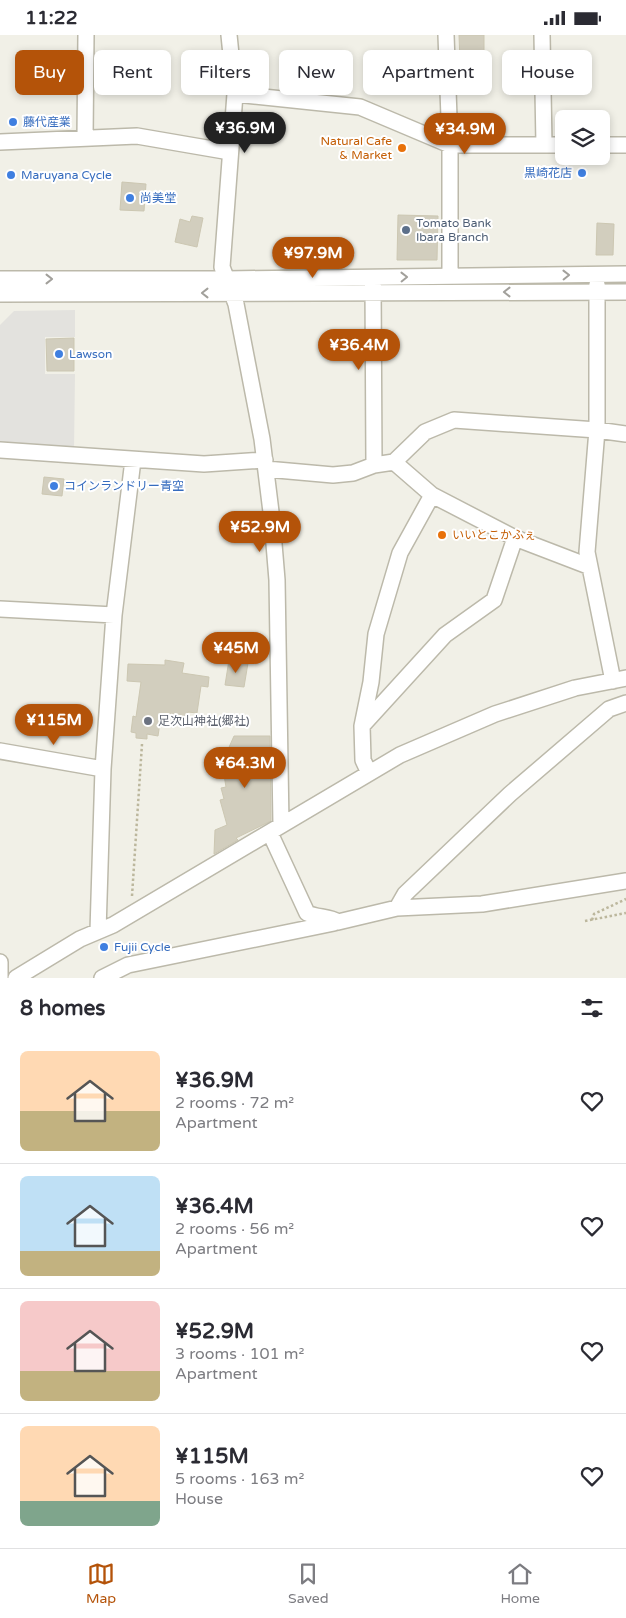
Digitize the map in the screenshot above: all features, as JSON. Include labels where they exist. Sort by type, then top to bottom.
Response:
[{"type":"street","points":[[85,138],[86,35]]},
{"type":"street","points":[[228,35],[230,50]]},
{"type":"street","points":[[446,35],[450,145],[450,276]]},
{"type":"street","points":[[542,35],[544,145]]},
{"type":"street","points":[[235,95],[222,267],[236,304],[266,465],[277,580],[275,829],[307,913],[314,916],[333,918],[338,922]]},
{"type":"street","points":[[245,95],[360,107],[450,145],[555,145]]},
{"type":"street","points":[[0,142],[147,137],[230,152]]},
{"type":"street","points":[[610,145],[626,145]]},
{"type":"street","points":[[16,978],[134,912],[400,755],[495,714],[575,688],[619,679],[588,566],[588,536],[597,430],[597,275]]},
{"type":"street","points":[[0,279],[626,275]]},
{"type":"street","points":[[374,277],[374,465]]},
{"type":"street","points":[[0,294],[626,292]]},
{"type":"street","points":[[0,450],[204,464],[266,465],[332,475],[352,473],[374,465],[394,462],[425,432],[454,420],[597,430],[626,434]]},
{"type":"street","points":[[98,931],[103,769],[114,615],[134,460]]},
{"type":"street","points":[[394,462],[432,495],[515,538],[588,566]]},
{"type":"street","points":[[369,773],[363,759],[362,726],[371,682],[376,634],[400,553],[432,495]]},
{"type":"street","points":[[362,726],[446,635],[494,600],[515,538]]},
{"type":"street","points":[[0,609],[114,615]]},
{"type":"street","points":[[397,908],[405,894],[510,794],[609,709],[626,703]]},
{"type":"street","points":[[0,751],[103,769]]},
{"type":"street","points":[[102,978],[128,965],[397,908],[482,904],[626,881]]},
{"type":"street","points":[[0,962],[0,978]]},
{"type":"path","points":[[134,912],[132,903],[142,745]]},
{"type":"path","points":[[592,920],[594,914],[626,899]]},
{"type":"path","points":[[585,921],[626,913]]},
{"type":"shaded area","points":[[75,310],[75,337],[45,337],[45,374],[75,374],[74,450],[0,444],[0,325],[14,311]]},
{"type":"building","points":[[459,35],[484,35],[484,50],[460,50]]},
{"type":"building","points":[[122,182],[146,184],[144,211],[120,210]]},
{"type":"building","points":[[398,215],[438,216],[437,260],[397,260]]},
{"type":"building","points":[[192,216],[203,218],[197,247],[175,242],[180,219],[190,222]]},
{"type":"building","points":[[597,223],[614,224],[613,255],[596,255]]},
{"type":"building","points":[[74,338],[74,371],[47,371],[46,339]]},
{"type":"building","points":[[44,477],[64,479],[62,496],[42,494]]},
{"type":"building","points":[[165,660],[184,663],[182,673],[209,677],[208,687],[201,686],[197,713],[188,712],[187,720],[161,716],[158,736],[147,734],[147,739],[136,738],[136,733],[131,732],[133,716],[136,717],[141,682],[127,681],[128,664],[165,665]]},
{"type":"building","points":[[229,660],[248,663],[244,687],[225,685]]},
{"type":"building","points":[[234,736],[270,736],[271,821],[236,838],[238,840],[214,854],[215,830],[227,825],[220,800],[224,799],[221,788],[226,787],[223,769],[226,754]]},
{"type":"place","name":"藤代産業","points":[[13,122]]},
{"type":"place","name":"Natural Cafe & Market","points":[[402,148]]},
{"type":"place","name":"黒崎花店","points":[[582,173]]},
{"type":"place","name":"Maruyana Cycle","points":[[11,175]]},
{"type":"place","name":"尚美堂","points":[[130,198]]},
{"type":"place","name":"Tomato Bank Ibara Branch","points":[[406,230]]},
{"type":"place","name":"Lawson","points":[[59,354]]},
{"type":"place","name":"コインランドリー青空","points":[[54,486]]},
{"type":"place","name":"いいとこかふぇ","points":[[442,535]]},
{"type":"place","name":"足次山神社(郷社)","points":[[148,721]]},
{"type":"place","name":"Fujii Cycle","points":[[104,947]]}]
